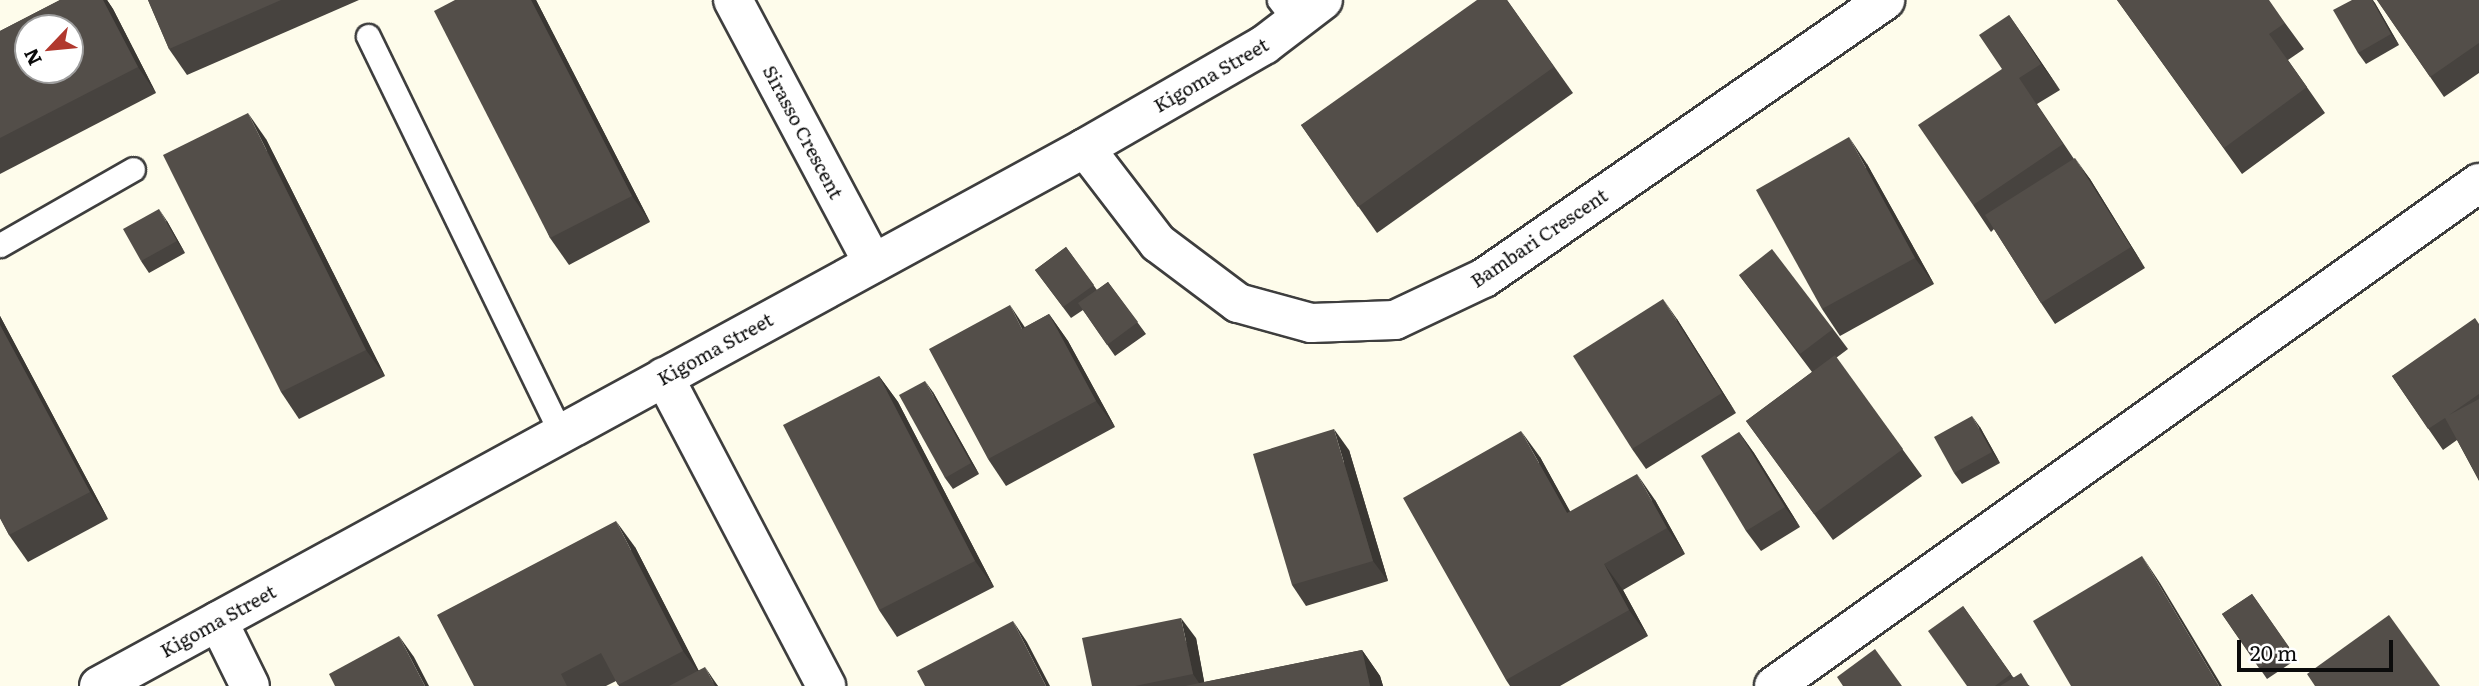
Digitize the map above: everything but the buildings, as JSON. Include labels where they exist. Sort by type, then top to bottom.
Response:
[{"type":"street","name":"Sirasso Crescent","points":[[733,0],[873,263]]},
{"type":"street","name":"Bambari Crescent","points":[[1085,148],[1158,243],[1238,303],[1311,323],[1395,320],[1484,278],[1885,0]]},
{"type":"street","name":"Kigoma Street","points":[[99,686],[1085,148],[1299,7]]},
{"type":"street","points":[[1774,686],[2479,183]]},
{"type":"street","points":[[664,377],[826,686]]},
{"type":"street","points":[[218,621],[250,686]]},
{"type":"lane","points":[[368,36],[561,434]]},
{"type":"lane","points":[[0,245],[133,169]]}]
